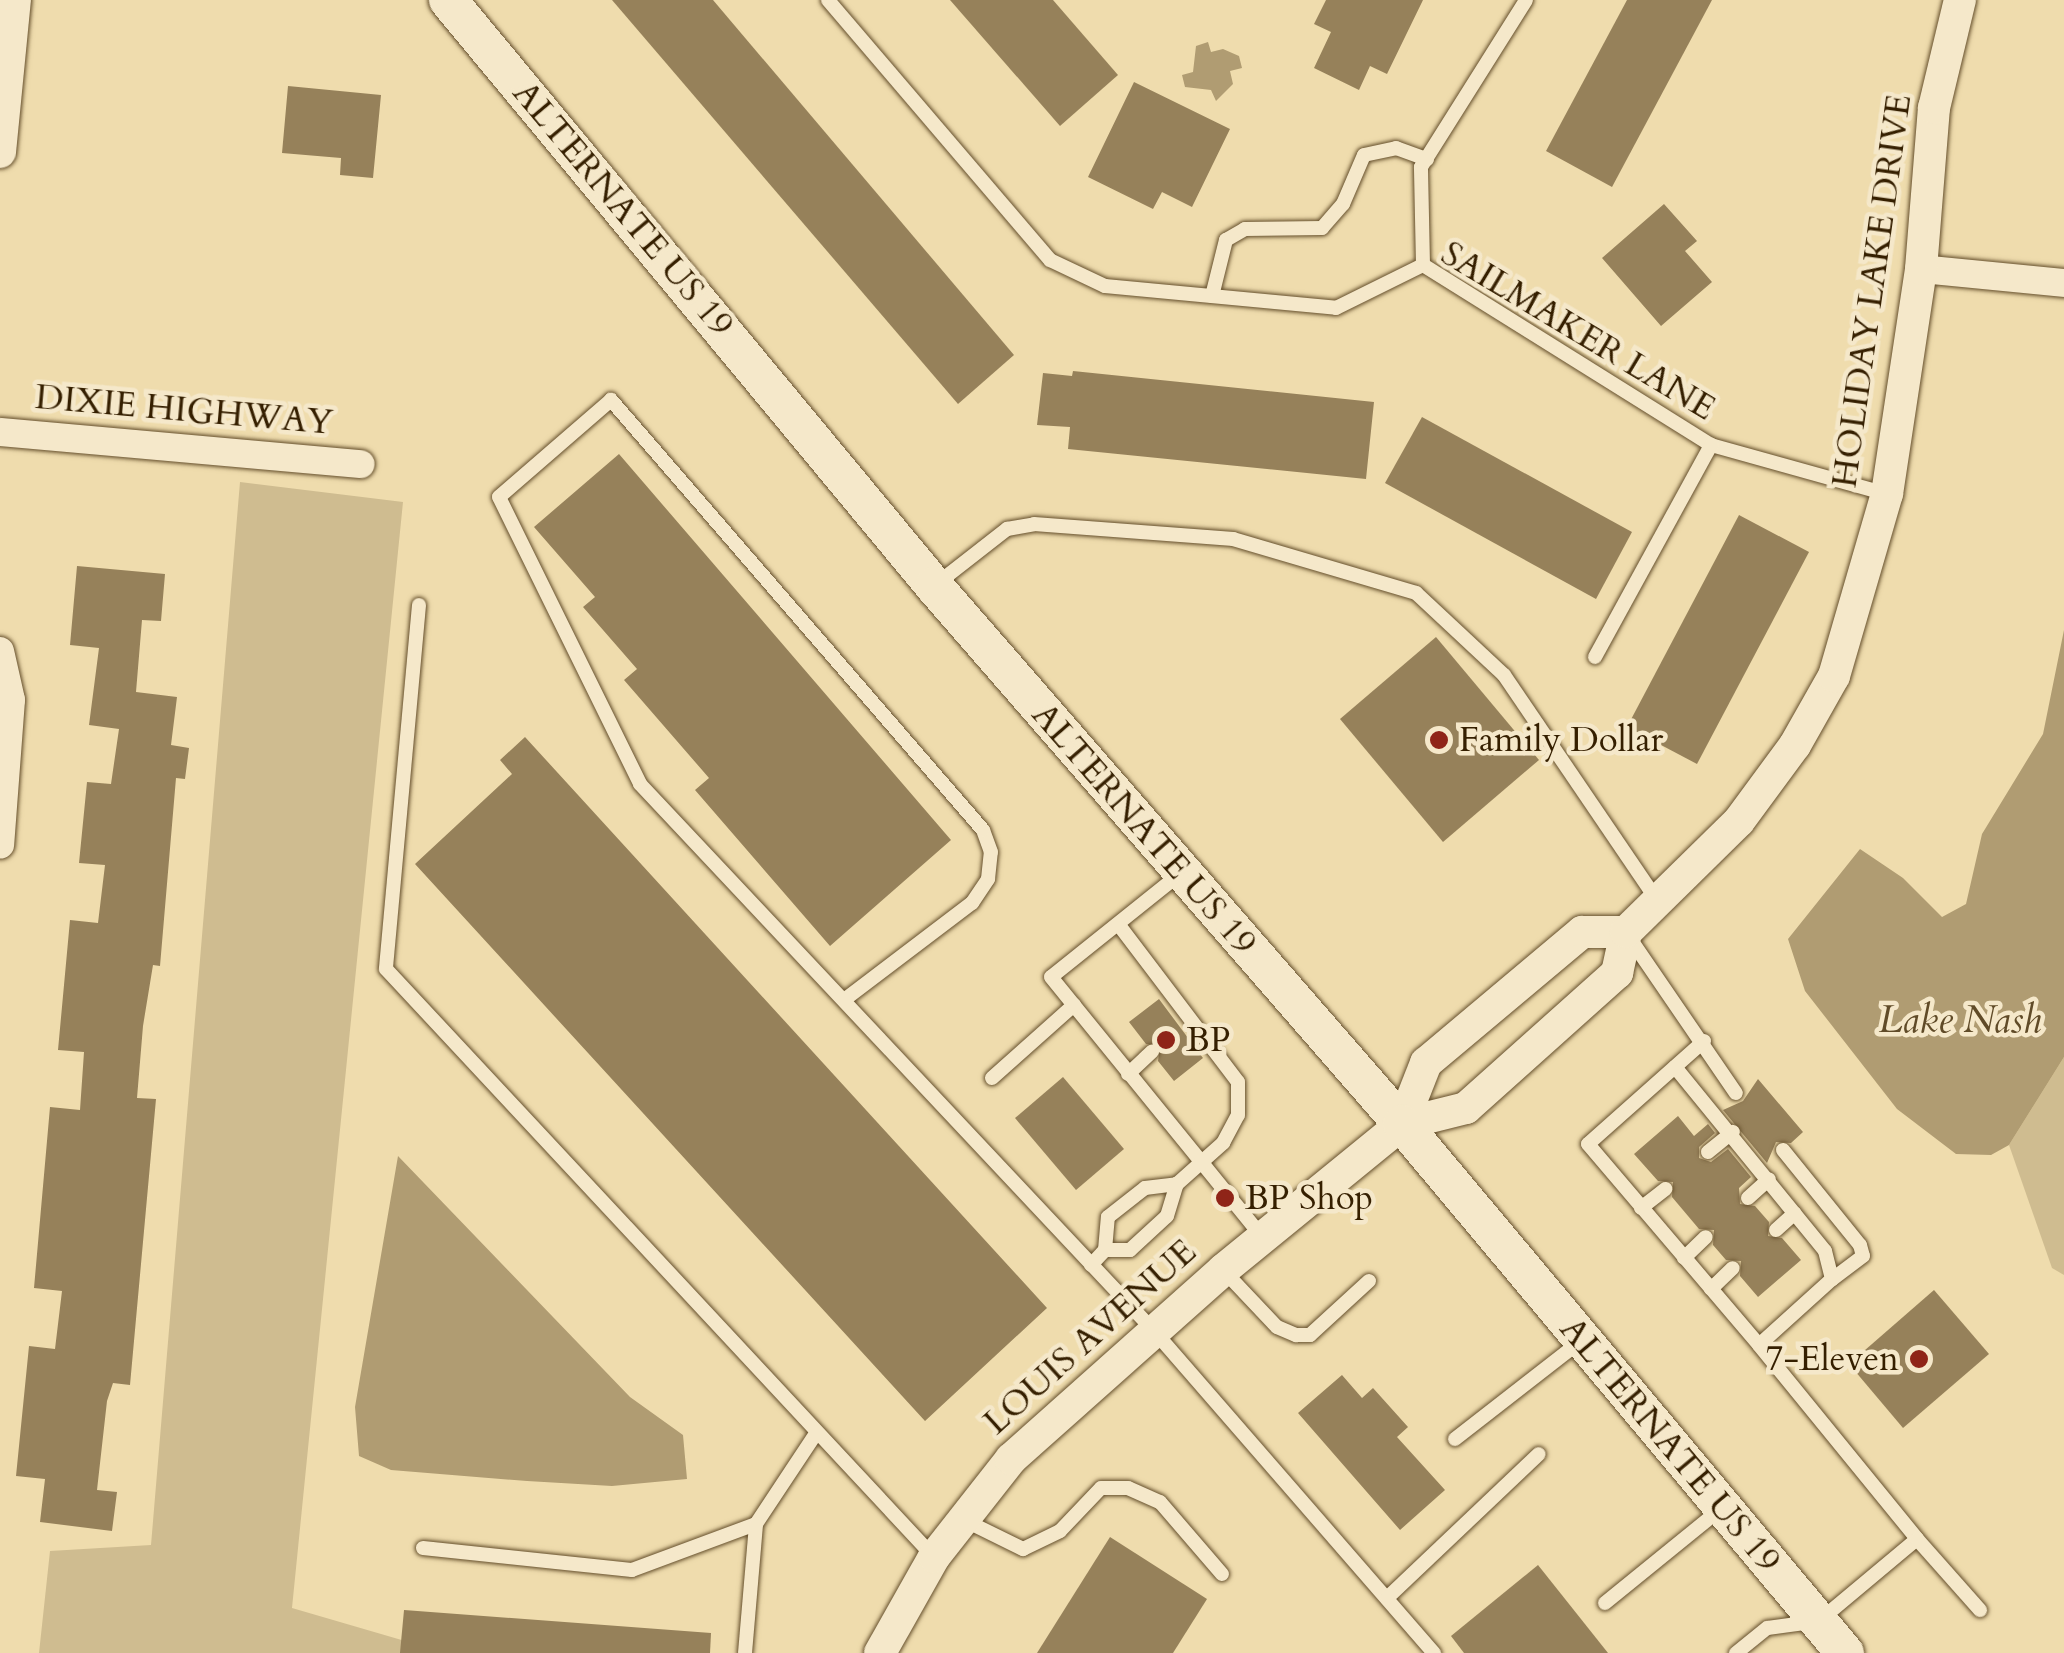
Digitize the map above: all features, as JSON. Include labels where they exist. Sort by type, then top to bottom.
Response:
[{"type":"main road","name":"ALTERNATE US 19","points":[[448,0],[934,586],[1402,1124],[1846,1653]]},
{"type":"street","points":[[0,152],[15,0]]},
{"type":"street","name":"HOLIDAY LAKE DRIVE","points":[[1402,1124],[1466,1108],[1618,972],[1626,932],[1739,821],[1824,693],[1858,607],[1887,494],[1921,269],[1934,108],[1960,0]]},
{"type":"street","points":[[1921,269],[2064,283]]},
{"type":"street","name":"DIXIE HIGHWAY","points":[[0,432],[361,464]]},
{"type":"street","points":[[0,651],[12,700],[0,845]]},
{"type":"street","points":[[1402,1124],[1426,1064],[1582,932],[1626,932]]},
{"type":"street","name":"LOUIS AVENUE","points":[[880,1653],[934,1557],[1011,1459],[1223,1270],[1402,1124]]},
{"type":"lane","name":"SAILMAKER LANE","points":[[828,0],[1050,260],[1105,286],[1336,308],[1423,264],[1711,446],[1887,494]]},
{"type":"lane","points":[[1423,264],[1421,167],[1526,0]]},
{"type":"lane","points":[[1212,296],[1226,240],[1245,229],[1322,228],[1343,204],[1364,155],[1396,148],[1427,158]]},
{"type":"lane","points":[[844,1000],[972,903],[988,879],[991,852],[983,830],[611,400],[498,497],[640,784],[1154,1332],[1434,1653]]},
{"type":"lane","points":[[1596,657],[1711,446]]},
{"type":"lane","points":[[934,586],[1007,529],[1034,524],[1234,539],[1416,592],[1504,675],[1658,902]]},
{"type":"lane","points":[[420,605],[386,969],[934,1557]]},
{"type":"lane","points":[[1182,873],[1051,977],[1263,1238]]},
{"type":"lane","points":[[1091,1265],[1105,1250],[1108,1217],[1144,1188],[1177,1184],[1200,1165],[1238,1115],[1238,1082],[1185,1023],[1118,924]]},
{"type":"lane","points":[[1626,932],[1704,1041],[1736,1094]]},
{"type":"lane","points":[[992,1078],[1074,1004]]},
{"type":"lane","points":[[1704,1041],[1588,1144],[1759,1345],[1917,1540],[1980,1610]]},
{"type":"lane","points":[[1128,1074],[1152,1052]]},
{"type":"lane","points":[[1675,1067],[1733,1132],[1796,1213],[1825,1252],[1832,1278]]},
{"type":"lane","points":[[1708,1152],[1733,1132]]},
{"type":"lane","points":[[1759,1345],[1832,1278],[1863,1256],[1860,1246],[1782,1150]]},
{"type":"lane","points":[[1748,1198],[1768,1179]]},
{"type":"lane","points":[[1105,1250],[1130,1250],[1167,1216],[1177,1184]]},
{"type":"lane","points":[[1641,1208],[1665,1189]]},
{"type":"lane","points":[[1776,1230],[1796,1213]]},
{"type":"lane","points":[[1684,1258],[1706,1238]]},
{"type":"lane","points":[[1711,1289],[1733,1268]]},
{"type":"lane","points":[[1223,1270],[1277,1327],[1296,1335],[1310,1335],[1369,1281]]},
{"type":"lane","points":[[1455,1438],[1582,1340]]},
{"type":"lane","points":[[745,1653],[756,1524],[817,1432]]},
{"type":"lane","points":[[1387,1598],[1539,1454]]},
{"type":"lane","points":[[963,1520],[1023,1549],[1060,1531],[1102,1488],[1128,1488],[1160,1502],[1222,1574]]},
{"type":"lane","points":[[1604,1603],[1722,1508]]},
{"type":"lane","points":[[422,1548],[632,1570],[756,1524]]},
{"type":"lane","points":[[1736,1653],[1767,1628],[1818,1621],[1917,1540]]},
{"type":"shaded area","points":[[240,482],[403,502],[292,1608],[405,1641],[403,1653],[39,1653],[50,1551],[151,1545]]},
{"type":"shaded area","points":[[2064,1057],[2064,1275],[2052,1268],[2009,1145]]},
{"type":"water","points":[[1208,42],[1211,52],[1223,49],[1239,56],[1242,68],[1230,71],[1233,84],[1216,101],[1211,90],[1185,87],[1182,75],[1193,72],[1196,46]]},
{"type":"water","name":"Lake Nash","points":[[2064,630],[2064,1057],[2009,1145],[1991,1155],[1956,1154],[1897,1109],[1805,991],[1788,939],[1860,849],[1903,878],[1942,917],[1966,904],[1982,834],[2043,734]]},
{"type":"water","points":[[398,1156],[630,1397],[683,1435],[687,1479],[612,1486],[527,1481],[391,1470],[359,1456],[355,1407]]},
{"type":"building","points":[[612,0],[713,0],[1014,355],[958,404]]},
{"type":"building","points":[[950,0],[1053,0],[1118,75],[1060,126]]},
{"type":"building","points":[[1326,0],[1423,0],[1387,74],[1370,66],[1359,90],[1314,68],[1331,32],[1314,24]]},
{"type":"building","points":[[1627,0],[1712,0],[1612,187],[1546,151]]},
{"type":"building","points":[[1134,82],[1230,129],[1192,207],[1162,192],[1153,209],[1088,177]]},
{"type":"building","points":[[288,86],[381,95],[373,178],[340,175],[341,158],[282,153]]},
{"type":"building","points":[[1664,204],[1697,241],[1685,251],[1712,282],[1661,326],[1602,258]]},
{"type":"building","points":[[1073,371],[1374,402],[1366,479],[1068,449],[1070,427],[1037,425],[1043,373],[1072,376]]},
{"type":"building","points":[[1422,417],[1632,532],[1596,599],[1385,483]]},
{"type":"building","points":[[619,454],[951,840],[830,946],[695,790],[709,778],[624,680],[637,669],[583,607],[595,597],[534,527]]},
{"type":"building","points":[[1739,515],[1809,552],[1697,764],[1627,727]]},
{"type":"building","points":[[77,566],[165,574],[161,621],[142,620],[136,692],[177,697],[171,745],[189,748],[185,779],[176,778],[160,966],[153,965],[143,1026],[137,1098],[156,1099],[130,1385],[113,1383],[107,1401],[97,1490],[117,1492],[112,1531],[40,1522],[45,1479],[16,1476],[29,1346],[55,1349],[62,1291],[34,1288],[50,1107],[80,1110],[84,1052],[58,1050],[70,920],[98,923],[105,865],[79,863],[87,782],[111,784],[119,729],[89,725],[99,648],[70,645]]},
{"type":"building","name":"Family Dollar","points":[[1436,637],[1539,760],[1443,842],[1340,719]]},
{"type":"building","points":[[525,737],[1047,1308],[925,1421],[415,864],[512,774],[500,760]]},
{"type":"building","name":"BP","points":[[1159,999],[1203,1058],[1174,1081],[1158,1061],[1160,1046],[1146,1044],[1129,1022]]},
{"type":"building","points":[[1063,1077],[1124,1149],[1076,1190],[1015,1118]]},
{"type":"building","points":[[1758,1079],[1803,1132],[1791,1143],[1776,1142],[1767,1163],[1723,1110],[1743,1101]]},
{"type":"building","name":"7-Eleven","points":[[1678,1116],[1694,1136],[1708,1124],[1715,1133],[1699,1147],[1699,1158],[1711,1162],[1728,1149],[1751,1177],[1739,1188],[1740,1204],[1755,1206],[1769,1222],[1768,1236],[1782,1238],[1801,1260],[1758,1297],[1740,1276],[1741,1261],[1726,1260],[1713,1245],[1714,1230],[1699,1229],[1672,1197],[1673,1182],[1658,1181],[1634,1154]]},
{"type":"building","name":"7-Eleven","points":[[1934,1290],[1989,1354],[1903,1428],[1849,1364]]},
{"type":"building","points":[[1342,1375],[1362,1398],[1373,1388],[1408,1427],[1397,1437],[1445,1490],[1400,1530],[1298,1413]]},
{"type":"building","points":[[1110,1537],[1207,1599],[1173,1653],[1037,1653]]},
{"type":"building","points":[[1538,1565],[1608,1653],[1464,1653],[1451,1636]]},
{"type":"building","points":[[404,1610],[711,1633],[710,1653],[400,1653]]},
{"type":"place","name":"Family Dollar","points":[[1439,740]]},
{"type":"place","name":"BP","points":[[1166,1040]]},
{"type":"place","name":"BP Shop","points":[[1225,1198]]},
{"type":"place","name":"7-Eleven","points":[[1919,1359]]}]
